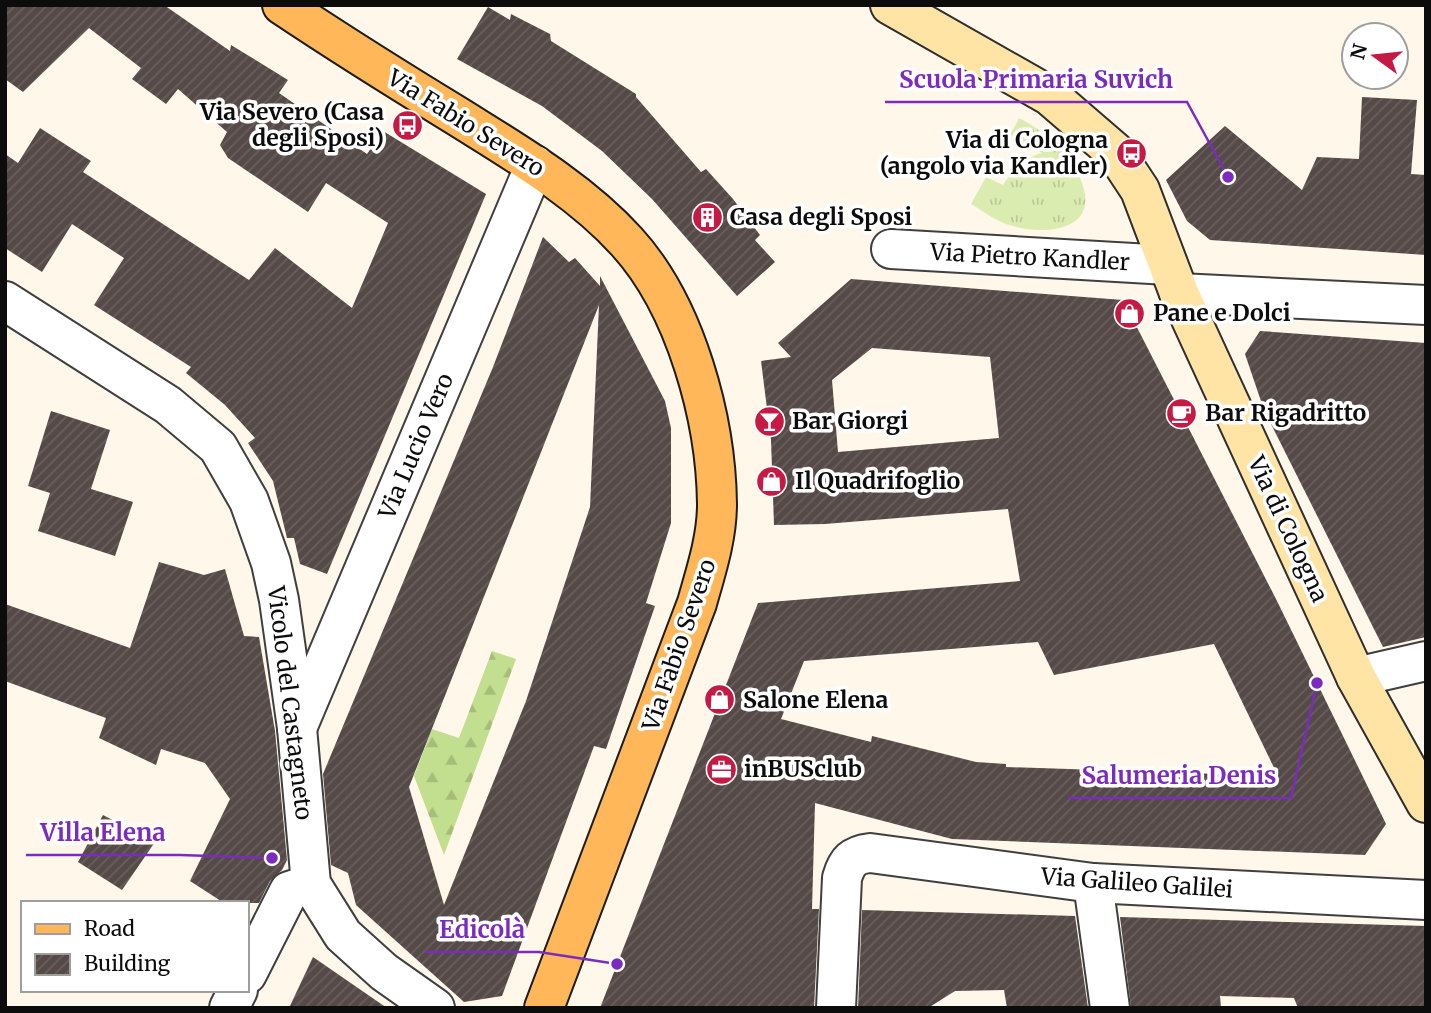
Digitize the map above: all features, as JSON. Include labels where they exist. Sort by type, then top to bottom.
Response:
[{"type":"main road","name":"Via Fabio Severo","points":[[282,5],[535,165],[590,208],[628,243],[666,300],[694,370],[712,432],[717,506],[711,551],[697,603],[544,1008]]},
{"type":"main road","name":"Via di Cologna","points":[[890,5],[1050,96],[1115,152],[1140,190],[1174,279],[1356,677],[1426,803]]},
{"type":"street","name":"Via Lucio Vero","points":[[298,728],[535,165]]},
{"type":"street","name":"Via Pietro Kandler","points":[[891,249],[1426,305]]},
{"type":"street","name":"Vicolo del Castagneto","points":[[5,301],[168,405],[218,447],[249,501],[271,563],[298,728],[311,884],[344,935],[384,972],[435,1008]]},
{"type":"street","points":[[1356,677],[1426,661]]},
{"type":"street","name":"Via Galileo Galilei","points":[[836,1008],[842,878],[851,858],[870,853],[1093,883],[1426,900]]},
{"type":"street","points":[[1093,883],[1110,1008]]},
{"type":"street","points":[[248,972],[289,891],[311,884]]},
{"type":"street","points":[[229,1008],[237,992]]},
{"type":"green space","points":[[1019,118],[1040,131],[1060,149],[1082,182],[1084,207],[1079,217],[1070,224],[1046,230],[1020,228],[999,221],[971,204],[986,177],[1003,185],[1019,165],[1042,153],[1010,135]]},
{"type":"green space","points":[[492,651],[516,659],[444,855],[414,776],[432,729],[459,738]]},
{"type":"building","points":[[5,5],[164,5],[230,51],[231,45],[288,80],[279,93],[367,154],[383,131],[486,194],[327,574],[300,564],[294,538],[287,538],[273,481],[248,443],[255,438],[225,405],[186,373],[191,367],[94,305],[124,258],[72,224],[42,272],[5,248],[5,154],[18,163],[40,128],[91,161],[83,172],[249,280],[275,248],[352,308],[388,223],[326,183],[308,212],[228,158],[220,145],[227,132],[178,89],[166,104],[132,79],[141,68],[89,28],[23,92],[5,79]]},
{"type":"building","points":[[488,7],[510,20],[511,14],[550,34],[551,41],[636,94],[701,172],[706,169],[733,199],[760,235],[755,240],[775,262],[737,296],[652,199],[602,151],[542,106],[457,59]]},
{"type":"building","points":[[1362,97],[1417,100],[1411,174],[1426,175],[1426,255],[1210,240],[1187,221],[1166,180],[1225,126],[1302,190],[1317,157],[1359,159]]},
{"type":"building","points":[[543,237],[569,262],[575,258],[600,286],[600,276],[665,401],[671,428],[671,523],[646,603],[655,606],[606,749],[594,746],[502,996],[464,1002],[356,905],[348,873],[331,865],[323,774],[493,367]],"holes":[[[599,305],[590,507],[526,701],[444,905],[409,787]]]},
{"type":"building","points":[[851,279],[1123,300],[1277,601],[1386,824],[1365,855],[952,839],[815,803],[812,909],[819,909],[814,1008],[600,1008],[758,603],[1020,581],[1008,509],[825,524],[774,525],[771,440],[761,361],[791,357],[778,343]],"holes":[[[872,348],[990,357],[999,438],[838,452],[832,380]],[[1038,642],[1054,675],[1214,644],[1278,776],[1006,767],[1006,764],[976,762],[872,736],[871,742],[781,719],[804,661]]]},
{"type":"building","points":[[1260,331],[1426,343],[1426,637],[1383,647],[1264,410],[1245,354]]},
{"type":"building","points":[[51,411],[110,430],[91,489],[133,502],[115,556],[38,531],[50,493],[28,486]]},
{"type":"building","points":[[159,562],[204,575],[225,569],[244,636],[259,637],[275,731],[287,860],[282,870],[270,881],[259,903],[221,901],[190,881],[230,799],[205,763],[161,749],[156,765],[99,738],[106,718],[5,681],[5,604],[130,648]]},
{"type":"building","points":[[103,815],[155,842],[122,890],[78,862]]},
{"type":"building","points":[[862,910],[1075,916],[1088,1008],[1007,1008],[1004,990],[955,991],[928,1008],[858,1008]]},
{"type":"building","points":[[1120,917],[1426,926],[1426,1008],[1298,1008],[1294,998],[1220,996],[1221,1008],[1131,1008]]},
{"type":"building","points":[[313,957],[387,1008],[289,1008]]},
{"type":"place","name":"Via Severo (Casa degli Sposi)","points":[[407,125]]},
{"type":"place","name":"Via di Cologna (angolo via Kandler)","points":[[1131,153]]},
{"type":"place","name":"Scuola Primaria Suvich","points":[[1228,177]]},
{"type":"place","name":"Casa degli Sposi","points":[[707,217]]},
{"type":"place","name":"Pane e Dolci","points":[[1130,313]]},
{"type":"place","name":"Bar Rigadritto","points":[[1182,413]]},
{"type":"place","name":"Bar Giorgi","points":[[769,421]]},
{"type":"place","name":"Il Quadrifoglio","points":[[772,481]]},
{"type":"place","name":"Salumeria Denis","points":[[1317,683]]},
{"type":"place","name":"Salone Elena","points":[[720,700]]},
{"type":"place","name":"inBUSclub","points":[[721,769]]},
{"type":"place","name":"Villa Elena","points":[[272,858]]},
{"type":"place","name":"Edicolà","points":[[617,964]]}]
